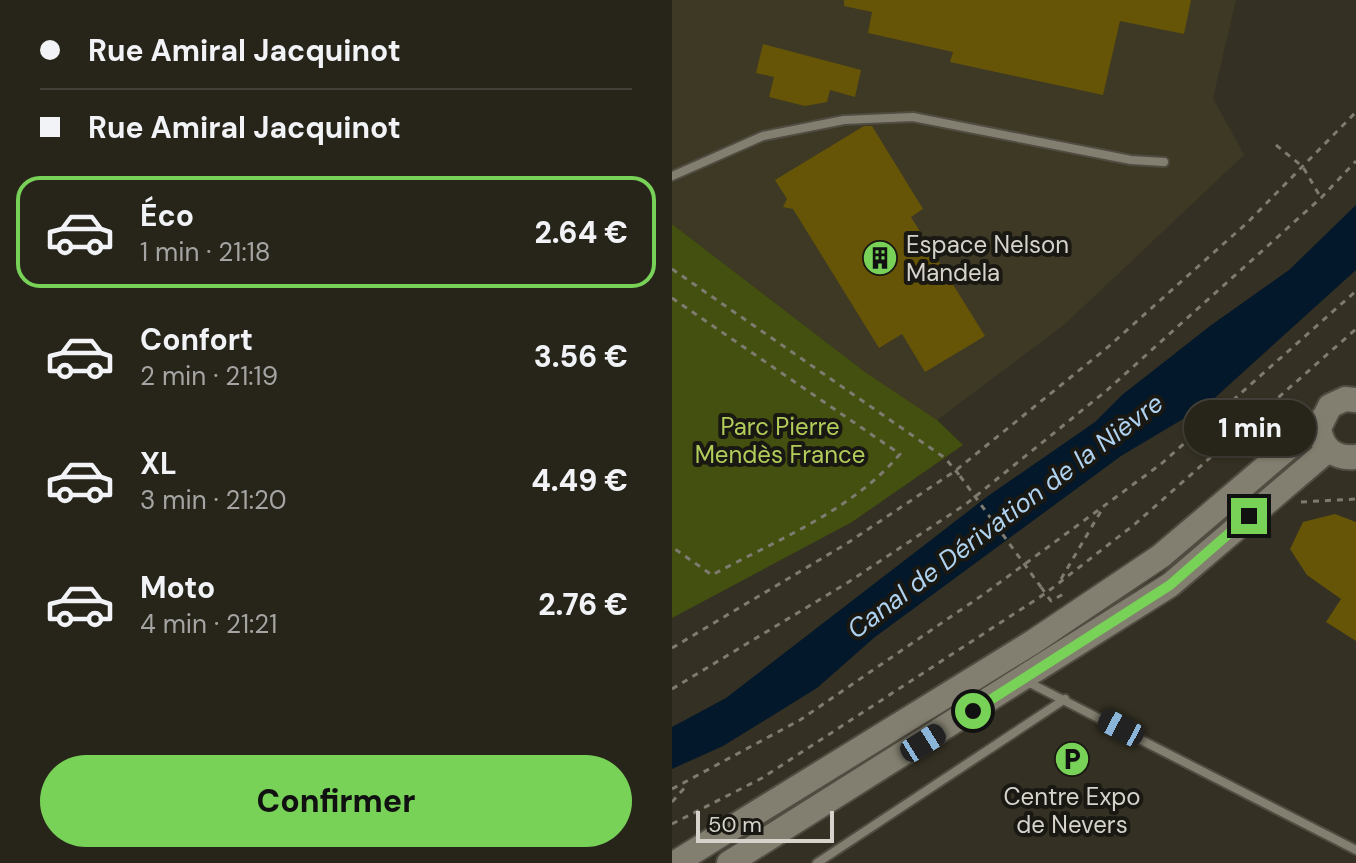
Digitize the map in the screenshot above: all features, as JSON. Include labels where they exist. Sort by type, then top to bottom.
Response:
[{"type":"main road","points":[[675,863],[1033,642],[1161,556],[1321,420],[1336,402],[1355,398]]},
{"type":"main road","points":[[1321,420],[1321,436],[1328,450],[1336,456],[1356,457]]},
{"type":"main road","points":[[729,863],[1024,680],[1170,585],[1328,450]]},
{"type":"lane","points":[[672,176],[763,136],[844,120],[913,117],[1131,160],[1164,162]]},
{"type":"lane","points":[[1024,680],[1356,850]]},
{"type":"lane","points":[[817,863],[1065,699]]},
{"type":"path","points":[[672,648],[846,544],[955,471],[1108,347],[1248,222],[1356,112]]},
{"type":"path","points":[[1276,145],[1303,167],[1321,198]]},
{"type":"path","points":[[672,689],[847,583],[966,504],[1106,391],[1321,198],[1356,161]]},
{"type":"path","points":[[672,269],[945,458],[1046,593]]},
{"type":"path","points":[[672,789],[800,720],[1105,505],[1161,464],[1356,291]]},
{"type":"path","points":[[672,298],[900,454],[886,470],[820,517],[712,575],[672,547]]},
{"type":"path","points":[[672,824],[762,778],[1046,593],[1135,524],[1356,329]]},
{"type":"path","points":[[1060,582],[1105,505]]},
{"type":"path","points":[[672,802],[691,780]]},
{"type":"shaded area","points":[[672,0],[1236,0],[1213,98],[1244,155],[1065,324],[937,420],[865,372],[672,224]]},
{"type":"green space","name":"Parc Pierre Mendès France","points":[[672,224],[865,372],[937,420],[963,445],[852,522],[672,618]]},
{"type":"water","name":"Canal de Dérivation de la Nièvre","points":[[1356,205],[1356,270],[1208,404],[1121,456],[875,637],[817,688],[723,746],[672,769],[672,727],[726,698],[988,496],[1095,422],[1122,395],[1210,326],[1289,270]]},
{"type":"building","points":[[844,0],[1191,0],[1184,34],[1120,21],[1103,95],[950,62],[953,52],[868,33],[872,12],[844,6]]},
{"type":"building","points":[[763,44],[861,70],[855,97],[830,90],[827,102],[805,106],[769,97],[774,77],[756,73]]},
{"type":"building","name":"Espace Nelson Mandela","points":[[864,126],[872,126],[923,209],[911,217],[985,336],[925,372],[902,334],[879,348],[793,209],[783,207],[787,199],[775,180]]},
{"type":"building","points":[[1335,514],[1356,522],[1356,641],[1326,622],[1341,599],[1307,575],[1290,549],[1303,522]]},
{"type":"place","name":"Espace Nelson Mandela","points":[[880,258]]},
{"type":"place","name":"Centre Expo de Nevers","points":[[1072,759]]},
{"type":"route","points":[[973,711],[1170,585],[1249,516]]}]
